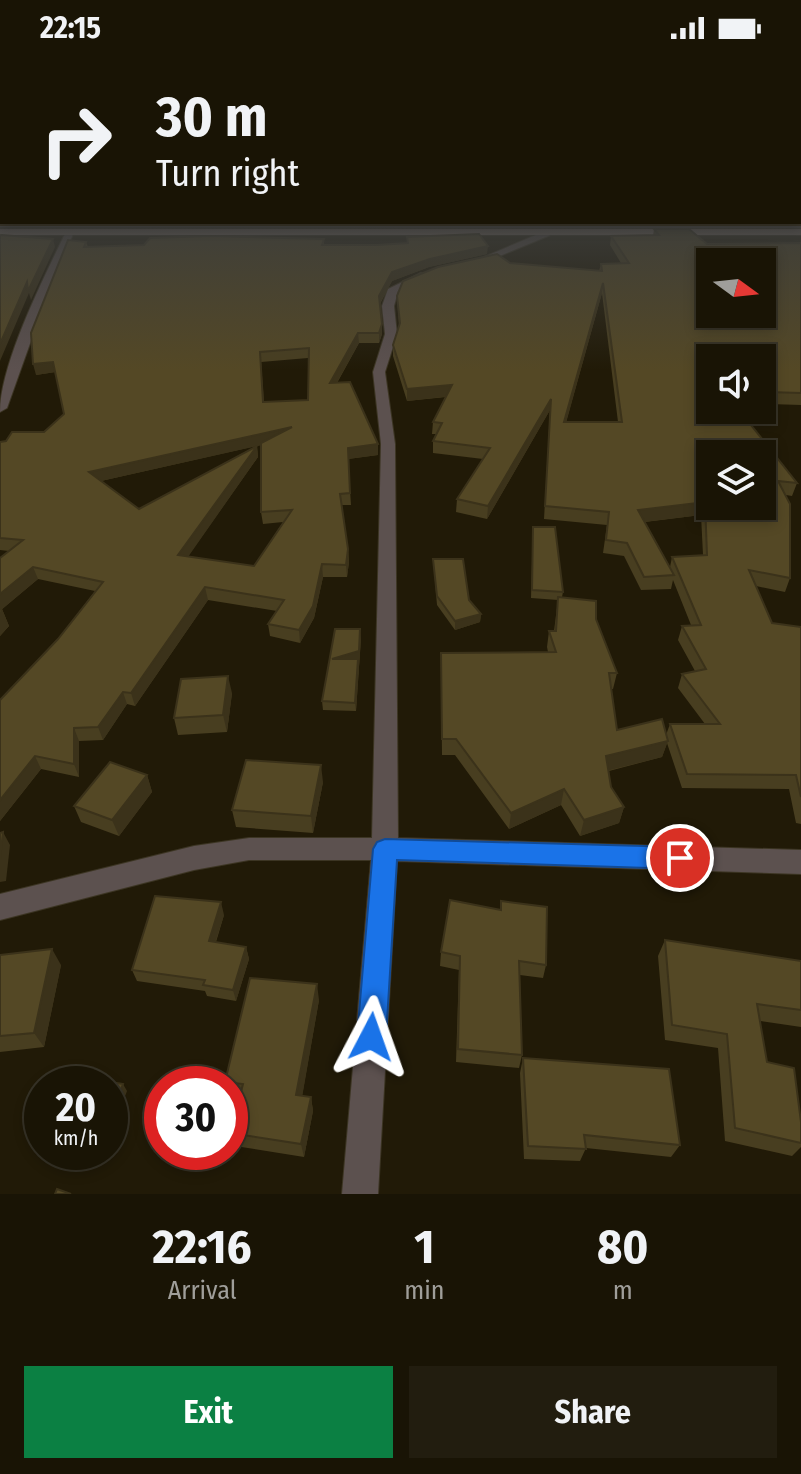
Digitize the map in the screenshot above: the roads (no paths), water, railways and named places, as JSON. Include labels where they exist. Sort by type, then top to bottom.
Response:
[{"type":"street","points":[[0,408],[55,264]]},
{"type":"street","points":[[360,1194],[385,849],[388,444],[379,372],[391,334],[388,306],[393,289],[471,264]]},
{"type":"street","points":[[0,907],[194,858],[249,849],[385,849],[801,862]]}]
